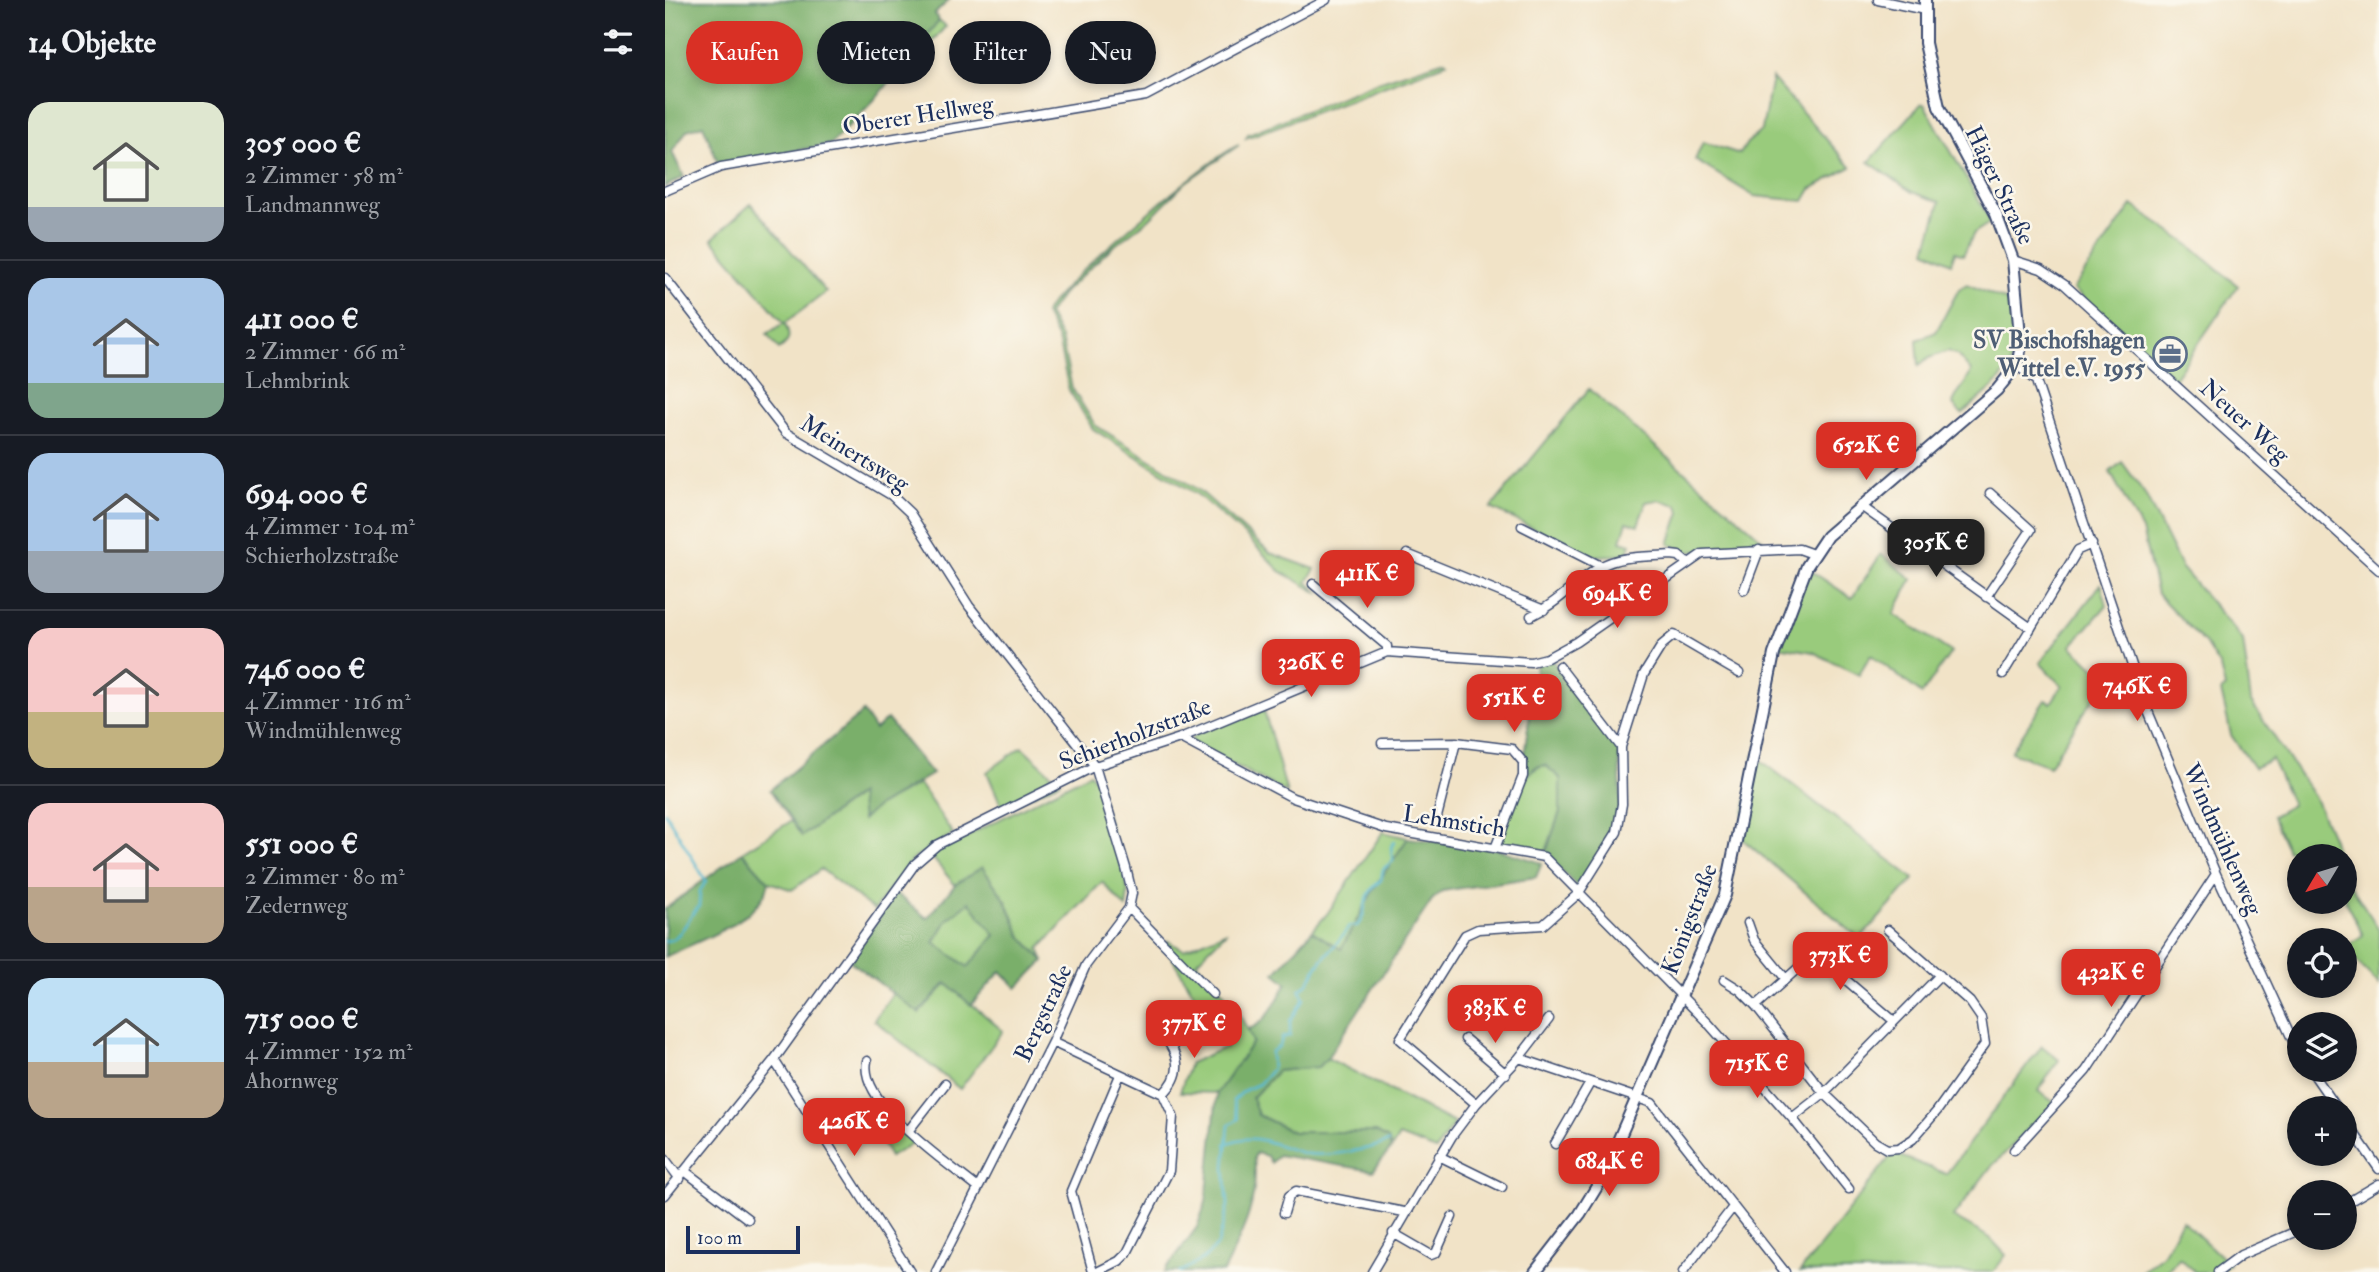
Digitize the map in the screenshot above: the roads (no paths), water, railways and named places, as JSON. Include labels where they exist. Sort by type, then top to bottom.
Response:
[{"type":"main road","name":"Häger Straße","points":[[1925,5],[1929,70],[1939,107],[1996,214],[2014,260],[2021,326],[2017,365]]},
{"type":"main road","points":[[1813,554],[1827,536],[1997,390],[2017,365]]},
{"type":"main road","name":"Königstraße","points":[[1535,1272],[1580,1214],[1601,1180],[1725,895],[1766,680],[1784,623],[1813,554]]},
{"type":"street","name":"Oberer Hellweg","points":[[665,191],[721,167],[1146,96],[1326,0]]},
{"type":"street","points":[[1878,0],[1925,5]]},
{"type":"street","name":"Neuer Weg","points":[[2014,260],[2041,269],[2065,285],[2379,570]]},
{"type":"street","name":"Meinertsweg","points":[[665,278],[786,433],[902,503],[969,606],[1095,766]]},
{"type":"street","name":"Windmühlenweg","points":[[2017,365],[2036,382],[2145,704],[2216,874],[2287,1028]]},
{"type":"street","points":[[1986,597],[2031,530],[1990,493]]},
{"type":"street","points":[[1861,506],[2031,628]]},
{"type":"street","points":[[1522,526],[1601,566]]},
{"type":"street","points":[[2003,674],[2078,550],[2092,544]]},
{"type":"street","name":"Schierholzstraße","points":[[665,1195],[775,1060],[915,864],[937,845],[1095,766],[1180,738],[1387,652],[1531,662],[1576,642],[1702,554],[1799,549],[1813,554]]},
{"type":"street","points":[[1744,590],[1759,550]]},
{"type":"street","points":[[1407,554],[1544,610]]},
{"type":"street","points":[[1531,616],[1544,610],[1601,566],[1617,560],[1671,555],[1679,556],[1687,563]]},
{"type":"street","points":[[1313,584],[1387,646],[1387,652]]},
{"type":"street","points":[[1476,1104],[1400,1039],[1465,935],[1478,929],[1543,925],[1578,894],[1617,832],[1622,804],[1621,747],[1644,674],[1663,645],[1674,635],[1739,673]]},
{"type":"street","points":[[1559,666],[1621,747]]},
{"type":"street","name":"Lehmstich","points":[[1180,738],[1293,798],[1386,829],[1496,846],[1544,857],[1681,998],[1792,1118],[1849,1189]]},
{"type":"street","points":[[1381,743],[1456,742],[1513,748],[1523,762],[1523,776],[1496,846]]},
{"type":"street","points":[[1437,817],[1456,742]]},
{"type":"street","points":[[1095,766],[1132,893],[1129,908],[1213,994]]},
{"type":"street","points":[[2014,1150],[2060,1102],[2093,1062],[2216,874]]},
{"type":"street","name":"Bergstraße","points":[[936,1272],[1052,1042],[1086,965],[1129,908]]},
{"type":"street","points":[[1748,923],[1754,940],[1785,978]]},
{"type":"street","points":[[1724,980],[1740,990],[1756,1006],[1824,1093],[1875,1142],[1887,1149],[1899,1148],[1913,1139],[1985,1044],[1977,1012],[1940,975],[1888,930]]},
{"type":"street","points":[[1806,940],[1894,1021]]},
{"type":"street","points":[[1756,1006],[1818,951]]},
{"type":"street","points":[[1792,1118],[1824,1093],[1940,975]]},
{"type":"street","points":[[1372,1272],[1439,1156],[1476,1104],[1506,1074],[1549,1019]]},
{"type":"street","points":[[1157,1027],[1173,1047],[1179,1060],[1179,1070],[1163,1094]]},
{"type":"street","points":[[1465,1039],[1506,1074]]},
{"type":"street","points":[[1052,1042],[1163,1094],[1173,1116],[1168,1171],[1127,1253],[1119,1261],[1095,1272],[1071,1191],[1120,1074]]},
{"type":"street","points":[[1519,1058],[1653,1103],[1785,1272]]},
{"type":"street","points":[[775,1060],[910,1272]]},
{"type":"street","points":[[867,1061],[865,1069],[884,1110],[978,1188]]},
{"type":"street","points":[[1555,1144],[1590,1083]]},
{"type":"street","points":[[909,1130],[945,1084]]},
{"type":"street","points":[[2357,1137],[2379,1169]]},
{"type":"street","points":[[1439,1156],[1502,1187]]},
{"type":"street","points":[[665,1158],[683,1175],[748,1219]]},
{"type":"street","points":[[2357,1197],[2379,1184]]},
{"type":"street","points":[[1284,1213],[1289,1196],[1296,1191],[1405,1212]]},
{"type":"street","points":[[1682,1272],[1733,1208]]},
{"type":"street","points":[[1393,1233],[1431,1255],[1436,1253],[1452,1217]]},
{"type":"street","points":[[2218,1272],[2241,1255],[2287,1235]]},
{"type":"waterway","points":[[665,812],[706,881],[700,891],[699,906],[676,937],[665,941]]},
{"type":"waterway","points":[[1180,1272],[1204,1259],[1218,1244],[1228,1205],[1225,1167],[1229,1125],[1238,1119],[1233,1101],[1245,1090],[1259,1084],[1272,1069],[1271,1052],[1280,1046],[1282,1038],[1290,1035],[1290,1021],[1304,999],[1300,989],[1309,982],[1320,962],[1349,926],[1357,926],[1361,920],[1369,893],[1381,880],[1383,869],[1393,861],[1391,847],[1394,842]]},
{"type":"waterway","points":[[1226,1144],[1236,1140],[1255,1139],[1303,1153],[1322,1155],[1388,1142]]},
{"type":"place","name":"SV Bischofshagen Wittel e.V. 1955","points":[[2170,354]]}]
